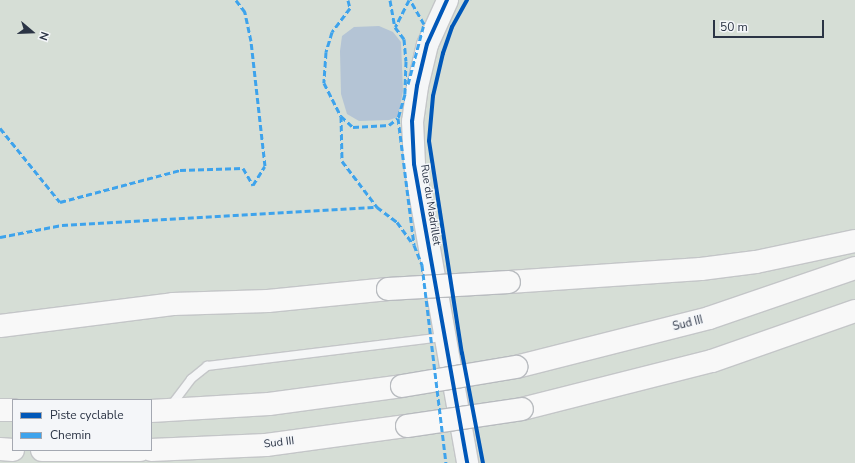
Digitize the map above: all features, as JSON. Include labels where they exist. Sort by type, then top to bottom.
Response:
[{"type":"highway","points":[[0,326],[173,304],[268,301],[388,289],[717,267],[756,262],[855,241]]},
{"type":"highway","name":"Sud III","points":[[160,411],[269,404],[402,386],[516,367],[709,318],[855,268]]},
{"type":"highway","name":"Sud III","points":[[152,450],[266,445],[522,409],[712,361],[855,311]]},
{"type":"highway","points":[[0,410],[12,410]]},
{"type":"highway","points":[[154,463],[266,445]]},
{"type":"highway","points":[[0,449],[12,450]]},
{"type":"street","name":"Rue du Madrillet","points":[[447,0],[428,44],[417,86],[412,121],[414,164],[466,463]]},
{"type":"lane","points":[[160,411],[190,379],[206,366],[444,337]]},
{"type":"shaded area","points":[[0,0],[855,0],[855,463],[0,463]]},
{"type":"water","points":[[379,26],[393,32],[401,42],[403,91],[398,117],[389,120],[359,121],[347,114],[341,94],[340,51],[342,36],[354,27]]},
{"type":"marked path","points":[[0,128],[60,202],[180,170],[243,168],[253,185],[265,166],[251,41],[245,12],[236,0]]},
{"type":"marked path","points":[[348,0],[350,8],[332,32],[326,52],[324,83],[341,116],[353,127],[389,125],[398,118]]},
{"type":"marked path","points":[[390,0],[395,27]]},
{"type":"marked path","points":[[409,0],[395,27],[404,39],[406,61],[405,94],[398,118],[414,245],[422,265],[446,463]]},
{"type":"marked path","points":[[408,84],[424,24],[410,0]]},
{"type":"marked path","points":[[341,116],[342,161],[377,207],[397,222],[412,243]]},
{"type":"marked path","points":[[0,237],[62,225],[377,207]]},
{"type":"cycle path","points":[[447,0],[427,44],[417,86],[412,121],[414,164],[467,463]]},
{"type":"cycle path","points":[[467,0],[452,27],[443,53],[433,96],[429,141],[462,353],[483,463]]}]
